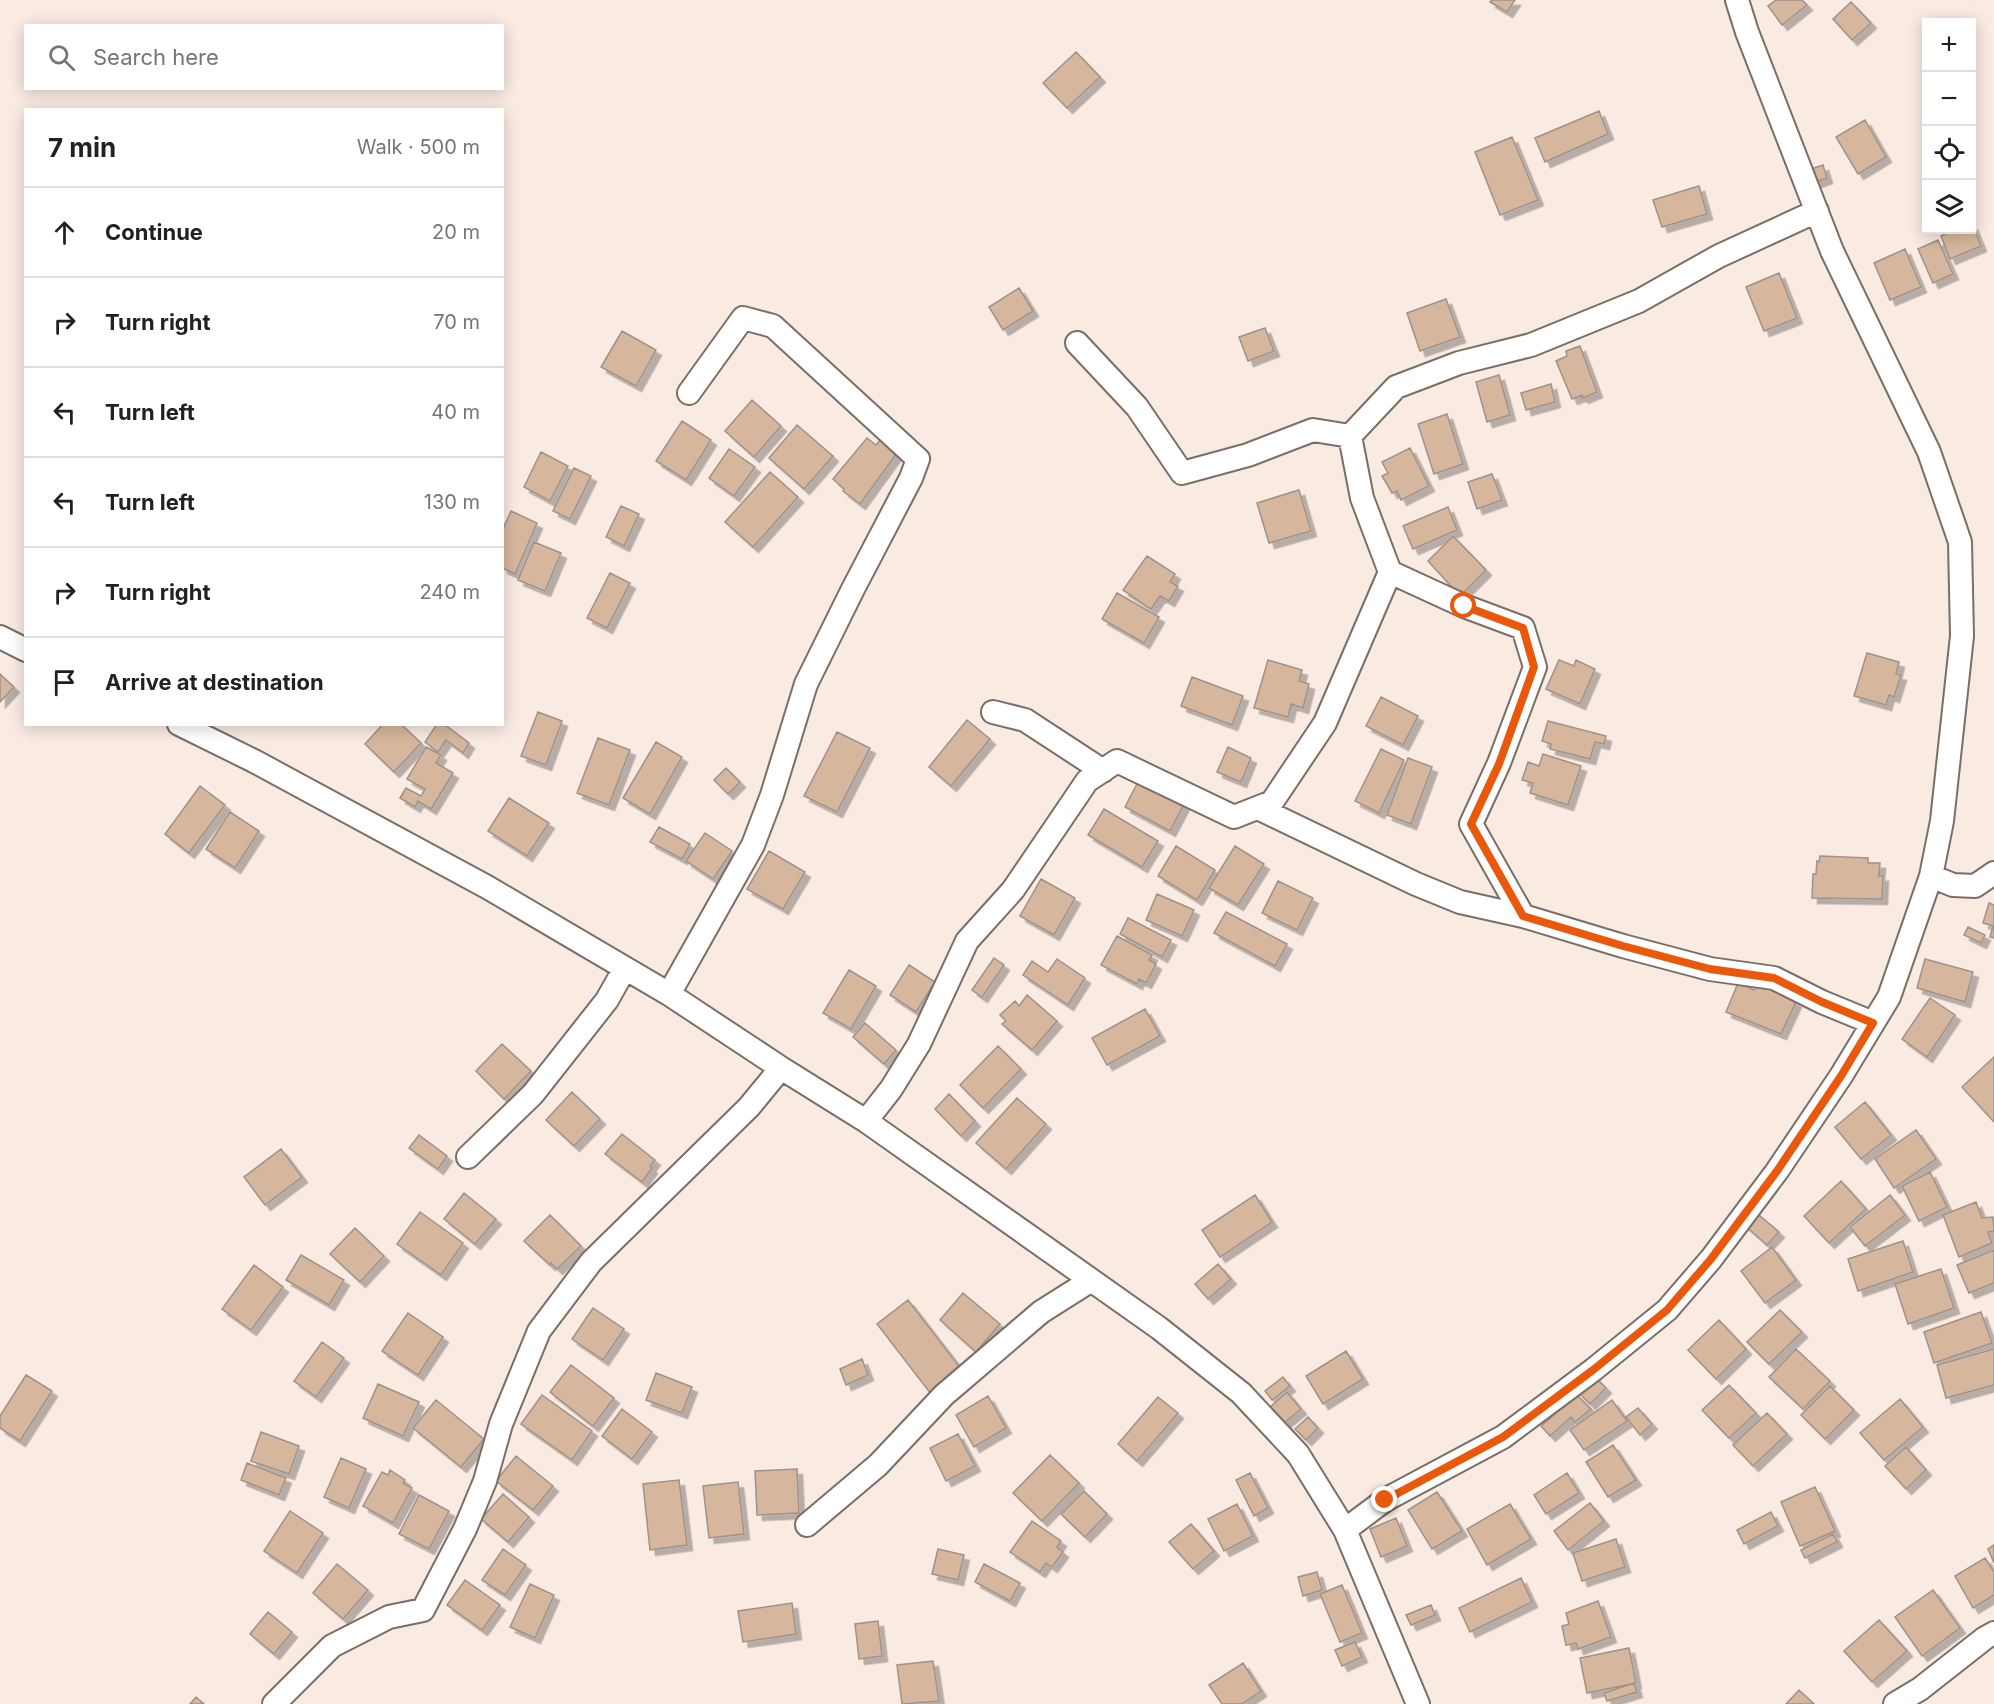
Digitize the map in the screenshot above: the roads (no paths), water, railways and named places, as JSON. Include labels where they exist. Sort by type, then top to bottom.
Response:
[{"type":"street","points":[[1345,1530],[1385,1500],[1503,1437],[1593,1370],[1667,1310],[1711,1259],[1777,1171],[1841,1076],[1889,997],[1931,876],[1942,821],[1962,636],[1960,542],[1929,452],[1837,261],[1747,32],[1737,0]]},
{"type":"street","points":[[1350,436],[1396,387],[1459,363],[1531,345],[1639,301],[1719,256],[1817,211]]},
{"type":"street","points":[[669,994],[753,845],[806,684],[911,478],[918,459],[772,326],[743,318],[689,393]]},
{"type":"street","points":[[1077,343],[1137,407],[1182,473],[1248,455],[1313,430],[1350,436]]},
{"type":"street","points":[[866,1121],[891,1089],[919,1044],[967,941],[1013,890],[1087,781],[1117,761],[1234,817],[1272,802],[1325,723],[1390,572],[1362,498],[1350,436]]},
{"type":"street","points":[[1390,572],[1464,606],[1523,628],[1534,667],[1499,764],[1471,824],[1523,916]]},
{"type":"street","points":[[0,637],[24,649]]},
{"type":"street","points":[[993,712],[1025,720],[1103,771]]},
{"type":"street","points":[[183,726],[254,761],[487,887],[669,994],[866,1121],[1159,1328],[1241,1393],[1298,1454],[1345,1530],[1418,1704]]},
{"type":"street","points":[[1258,807],[1416,884],[1460,902],[1523,916],[1710,969],[1774,978],[1822,1002],[1873,1023]]},
{"type":"street","points":[[1931,876],[1953,885],[1975,886],[1994,873]]},
{"type":"street","points":[[468,1157],[533,1094],[607,1000],[625,968]]},
{"type":"street","points":[[274,1704],[332,1646],[389,1617],[423,1610],[465,1529],[485,1481],[501,1424],[539,1331],[591,1262],[748,1107],[781,1068]]},
{"type":"street","points":[[807,1525],[878,1465],[944,1395],[1041,1312],[1090,1281]]},
{"type":"street","points":[[1895,1704],[1920,1689],[1985,1638],[1994,1634]]}]
